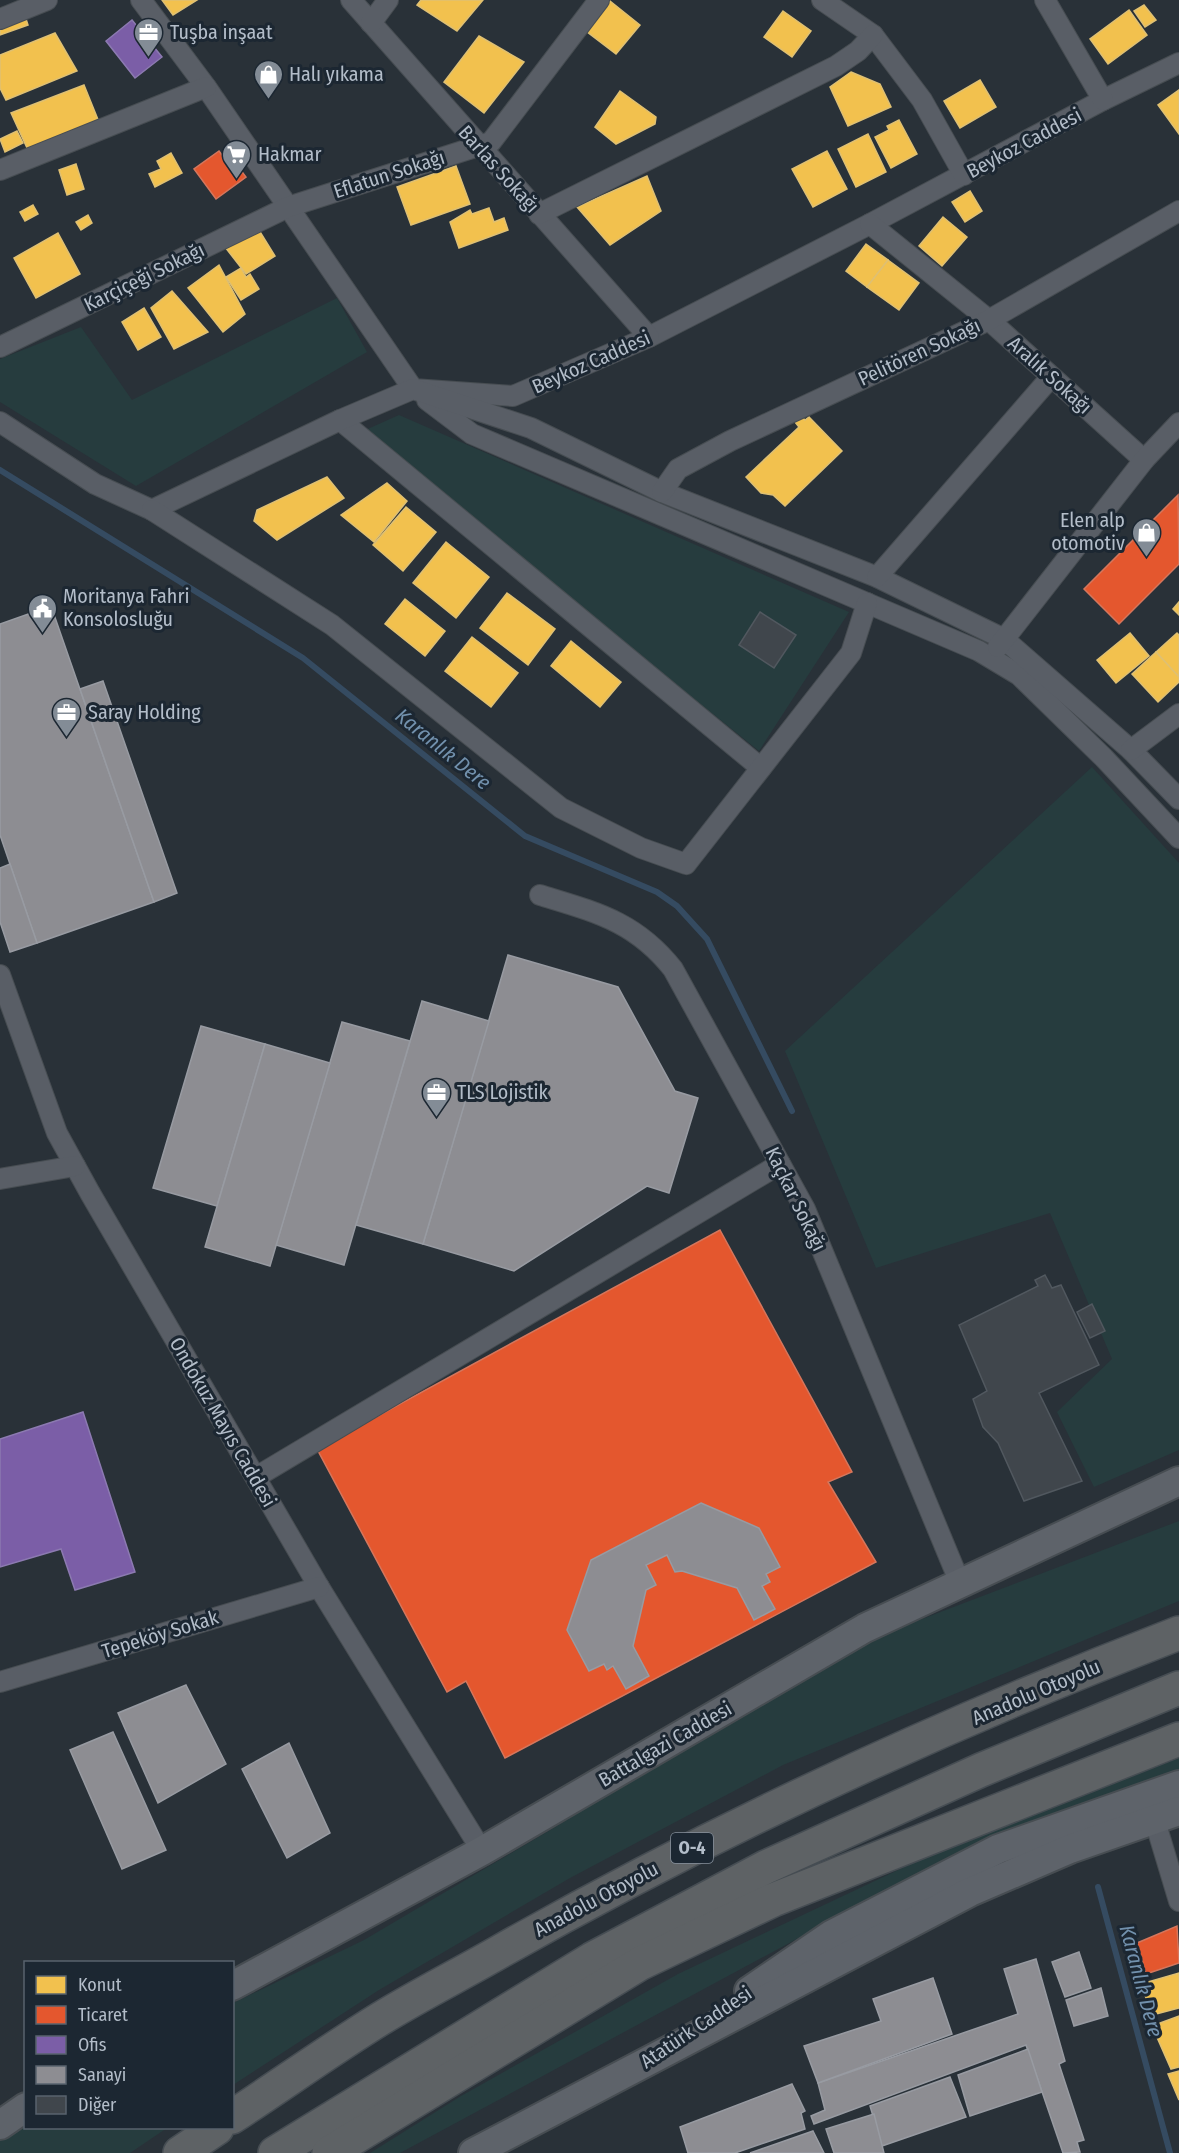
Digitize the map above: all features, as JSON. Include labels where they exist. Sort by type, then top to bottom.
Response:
[{"type":"highway","name":"Anadolu Otoyolu","points":[[234,2116],[380,2019],[584,1904],[755,1816],[870,1763],[1104,1662],[1179,1633]]},
{"type":"highway","name":"O-4","points":[[275,2153],[592,1959],[766,1866],[1021,1752],[1179,1688]]},
{"type":"highway","points":[[329,2153],[651,1958],[773,1900],[1179,1739]]},
{"type":"highway","points":[[180,2153],[214,2129]]},
{"type":"main road","name":"Battalgazi Caddesi","points":[[234,1985],[482,1851],[865,1628],[1179,1481]]},
{"type":"main road","name":"Battalgazi Caddesi","points":[[1104,1515],[1179,1490]]},
{"type":"main road","name":"Atatürk Caddesi","points":[[631,2072],[831,1935],[998,1849],[1179,1785]]},
{"type":"main road","name":"Atatürk Caddesi","points":[[631,2072],[970,1892],[1070,1849],[1167,1815]]},
{"type":"main road","points":[[473,2153],[631,2072]]},
{"type":"main road","points":[[0,2125],[24,2108]]},
{"type":"street","points":[[0,19],[47,0]]},
{"type":"street","points":[[141,0],[206,87],[413,389],[472,434],[989,657],[1018,675],[1104,758],[1179,838]]},
{"type":"street","name":"Barlas Sokağı","points":[[351,0],[649,337]]},
{"type":"street","points":[[371,23],[388,0]]},
{"type":"street","name":"Eflatun Sokağı","points":[[288,207],[491,142],[599,0]]},
{"type":"street","points":[[822,0],[873,35],[922,100],[964,175]]},
{"type":"street","points":[[1045,0],[1103,100]]},
{"type":"street","points":[[539,214],[836,66],[858,51],[873,35]]},
{"type":"street","name":"Beykoz Caddesi","points":[[413,389],[513,396],[649,337],[964,175],[1103,100],[1179,63]]},
{"type":"street","points":[[0,170],[206,87]]},
{"type":"street","name":"Karçiçeği Sokağı","points":[[0,347],[288,207]]},
{"type":"street","name":"Pelitören Sokağı","points":[[662,492],[678,469],[730,441],[989,320],[1179,211]]},
{"type":"street","name":"Aralık Sokağı","points":[[870,224],[989,320],[1144,460]]},
{"type":"street","points":[[877,577],[1051,377]]},
{"type":"street","points":[[152,510],[340,420],[413,389],[531,428],[662,492],[877,577],[1004,639],[1131,750],[1179,799]]},
{"type":"street","points":[[340,420],[761,768]]},
{"type":"street","points":[[0,422],[95,484],[152,510],[332,625],[561,808],[641,848],[686,864],[851,653],[867,603]]},
{"type":"street","points":[[989,657],[1144,460],[1179,423]]},
{"type":"street","points":[[1131,750],[1179,714]]},
{"type":"street","name":"Kaçkar Sokağı","points":[[540,895],[616,920],[634,930],[662,955],[684,987],[805,1209],[960,1583]]},
{"type":"street","name":"Ondokuz Mayıs Caddesi","points":[[0,975],[57,1132],[75,1166],[319,1587],[482,1851]]},
{"type":"street","points":[[256,1477],[780,1164]]},
{"type":"street","points":[[0,1179],[75,1166]]},
{"type":"street","name":"Tepeköy Sokak","points":[[0,1682],[319,1587]]},
{"type":"street","points":[[1167,1815],[1179,1901]]},
{"type":"green space","points":[[337,298],[367,352],[136,486],[0,402],[0,359],[81,327],[132,400]]},
{"type":"green space","points":[[399,415],[849,612],[759,751],[361,432]]},
{"type":"green space","points":[[1092,767],[1179,863],[1179,1450],[1094,1487],[1057,1412],[1112,1359],[1050,1213],[876,1268],[785,1051]]},
{"type":"green space","points":[[1179,1521],[1179,1601],[783,1765],[570,1878],[379,1990],[234,2084],[234,2003],[364,1940],[552,1829],[767,1696],[901,1627]]},
{"type":"green space","points":[[1179,1758],[1179,1770],[1070,1807],[956,1853],[400,2153],[370,2153],[461,2096],[678,1974],[953,1844]]},
{"type":"green space","points":[[24,2127],[24,2129],[166,2129],[130,2153],[0,2153],[0,2141]]},
{"type":"building: Konut","points":[[162,0],[197,0],[173,15]]},
{"type":"building: Konut","points":[[421,0],[483,0],[457,31],[417,5]]},
{"type":"building: Konut","points":[[610,1],[640,25],[616,54],[586,31]]},
{"type":"building: Konut","points":[[1144,5],[1156,20],[1145,27],[1134,11]]},
{"type":"building: Konut","points":[[1129,10],[1147,35],[1108,64],[1090,39]]},
{"type":"building: Konut","points":[[783,11],[811,31],[792,57],[764,37]]},
{"type":"building: Konut","points":[[25,16],[28,25],[0,35],[0,25]]},
{"type":"building: Konut","points":[[55,33],[77,71],[6,100],[0,88],[0,55]]},
{"type":"building: Konut","points":[[479,36],[524,62],[484,113],[444,82]]},
{"type":"building: Konut","points":[[851,72],[880,84],[891,107],[848,126],[830,87]]},
{"type":"building: Konut","points":[[980,80],[996,107],[960,128],[944,101]]},
{"type":"building: Konut","points":[[84,85],[99,122],[28,150],[11,113]]},
{"type":"building: Konut","points":[[1179,90],[1179,134],[1158,105]]},
{"type":"building: Konut","points":[[620,91],[656,117],[655,124],[616,144],[595,127]]},
{"type":"building: Konut","points":[[899,120],[917,154],[891,168],[875,137],[889,130],[887,126]]},
{"type":"building: Konut","points":[[17,131],[23,143],[5,152],[0,139]]},
{"type":"building: Konut","points":[[868,134],[886,172],[856,187],[838,149]]},
{"type":"building: Konut","points":[[827,151],[847,189],[813,207],[792,169]]},
{"type":"building: Konut","points":[[171,153],[182,173],[155,187],[149,174],[161,169],[157,161]]},
{"type":"building: Konut","points":[[76,164],[84,189],[67,195],[59,170]]},
{"type":"building: Konut","points":[[456,166],[470,204],[411,225],[397,187]]},
{"type":"building: Konut","points":[[647,176],[661,211],[610,245],[577,207]]},
{"type":"building: Konut","points":[[970,191],[982,211],[965,222],[952,202]]},
{"type":"building: Konut","points":[[33,205],[38,214],[25,221],[20,212]]},
{"type":"building: Konut","points":[[489,208],[494,222],[504,218],[508,230],[459,248],[450,222],[470,210],[472,214]]},
{"type":"building: Konut","points":[[88,215],[92,223],[81,230],[76,222]]},
{"type":"building: Konut","points":[[943,217],[967,237],[942,266],[919,246]]},
{"type":"building: Konut","points":[[257,227],[275,256],[246,274],[225,247]]},
{"type":"building: Konut","points":[[58,233],[80,274],[36,298],[14,258]]},
{"type":"building: Konut","points":[[866,244],[888,260],[867,287],[846,271]]},
{"type":"building: Konut","points":[[888,260],[919,283],[899,310],[867,287]]},
{"type":"building: Konut","points":[[219,265],[245,314],[223,332],[188,288]]},
{"type":"building: Konut","points":[[241,268],[246,277],[250,274],[259,289],[241,300],[226,277]]},
{"type":"building: Konut","points":[[172,291],[208,332],[174,349],[151,308]]},
{"type":"building: Konut","points":[[144,308],[161,337],[138,350],[122,322]]},
{"type":"building: Konut","points":[[801,416],[805,420],[809,417],[842,451],[785,506],[773,495],[761,493],[746,477],[799,427],[795,422]]},
{"type":"building: Konut","points":[[327,477],[344,498],[277,540],[254,521],[257,510]]},
{"type":"building: Konut","points":[[387,483],[407,501],[374,542],[341,515]]},
{"type":"building: Konut","points":[[406,507],[436,532],[403,571],[373,545]]},
{"type":"building: Konut","points":[[446,542],[489,577],[456,618],[413,583]]},
{"type":"building: Konut","points":[[507,593],[555,629],[528,665],[480,628]]},
{"type":"building: Konut","points":[[405,599],[445,631],[425,656],[385,624]]},
{"type":"building: Konut","points":[[1179,602],[1179,615],[1173,609]]},
{"type":"building: Konut","points":[[1130,633],[1149,656],[1116,683],[1097,660]]},
{"type":"building: Konut","points":[[1177,633],[1179,635],[1179,677],[1156,652]]},
{"type":"building: Konut","points":[[472,637],[518,673],[491,707],[445,671]]},
{"type":"building: Konut","points":[[571,641],[621,682],[600,707],[551,666]]},
{"type":"building: Konut","points":[[1156,652],[1179,677],[1179,682],[1158,702],[1132,674]]},
{"type":"building: Konut","points":[[1179,1973],[1179,2008],[1152,2015],[1141,1984]]},
{"type":"building: Konut","points":[[1179,2016],[1179,2067],[1171,2069],[1152,2026]]},
{"type":"building: Konut","points":[[1179,2071],[1179,2100],[1168,2074]]},
{"type":"building: Ticaret","points":[[219,151],[232,169],[237,165],[246,177],[216,199],[194,169]]},
{"type":"building: Ticaret","points":[[1178,495],[1179,564],[1119,624],[1084,589]]},
{"type":"building: Ticaret","points":[[720,1230],[852,1472],[828,1482],[876,1562],[505,1758],[466,1681],[447,1692],[317,1449]]},
{"type":"building: Ticaret","points":[[1177,1926],[1179,1963],[1146,1974],[1137,1943]]},
{"type":"building: Ofis","points":[[132,20],[162,57],[135,78],[106,41]]},
{"type":"building: Ofis","points":[[83,1412],[135,1572],[75,1590],[61,1549],[0,1567],[0,1439]]},
{"type":"building: Sanayi","points":[[51,606],[154,902],[37,943],[0,835],[0,624]]},
{"type":"building: Sanayi","points":[[103,681],[177,893],[154,902],[80,689]]},
{"type":"building: Sanayi","points":[[10,864],[37,943],[10,952],[0,922],[0,868]]},
{"type":"building: Sanayi","points":[[508,955],[618,987],[675,1091],[698,1098],[669,1193],[647,1186],[514,1271],[423,1244]]},
{"type":"building: Sanayi","points":[[422,1001],[489,1021],[423,1244],[356,1225]]},
{"type":"building: Sanayi","points":[[342,1022],[410,1041],[344,1265],[276,1245]]},
{"type":"building: Sanayi","points":[[201,1026],[265,1044],[217,1206],[153,1188]]},
{"type":"building: Sanayi","points":[[265,1044],[330,1063],[270,1266],[205,1247]]},
{"type":"building: Sanayi","points":[[701,1503],[759,1528],[780,1567],[766,1574],[770,1582],[762,1586],[775,1609],[754,1620],[737,1588],[682,1571],[675,1572],[667,1555],[646,1565],[656,1585],[646,1590],[633,1646],[649,1676],[626,1689],[613,1666],[607,1670],[604,1664],[589,1671],[567,1630],[591,1560]]},
{"type":"building: Sanayi","points":[[186,1685],[226,1764],[158,1803],[118,1713]]},
{"type":"building: Sanayi","points":[[113,1732],[166,1850],[122,1869],[70,1750]]},
{"type":"building: Sanayi","points":[[289,1743],[330,1833],[287,1858],[242,1769]]},
{"type":"building: Sanayi","points":[[1079,1952],[1091,1988],[1065,1997],[1052,1962]]},
{"type":"building: Sanayi","points":[[1036,1959],[1065,2061],[1059,2064],[1084,2140],[1077,2142],[1080,2152],[1063,2153],[1026,2045],[814,2124],[811,2116],[825,2110],[818,2083],[1018,2014],[1004,1969]]},
{"type":"building: Sanayi","points":[[933,1978],[952,2034],[818,2083],[804,2046],[881,2021],[873,1999]]},
{"type":"building: Sanayi","points":[[1101,1988],[1108,2016],[1074,2026],[1066,2000]]},
{"type":"building: Sanayi","points":[[1028,2049],[1042,2092],[970,2116],[958,2075]]},
{"type":"building: Sanayi","points":[[950,2077],[966,2117],[882,2146],[870,2106]]},
{"type":"building: Sanayi","points":[[792,2084],[805,2111],[801,2113],[805,2129],[735,2153],[688,2153],[680,2127]]},
{"type":"building: Sanayi","points":[[874,2114],[884,2153],[834,2153],[826,2129]]},
{"type":"building: Sanayi","points":[[813,2131],[824,2153],[750,2153]]},
{"type":"building: Diğer","points":[[760,612],[796,635],[774,668],[739,645]]},
{"type":"building: Diğer","points":[[1045,1275],[1052,1288],[1061,1285],[1099,1365],[1039,1393],[1082,1481],[1024,1501],[998,1443],[983,1427],[973,1399],[987,1391],[959,1325],[1038,1286],[1035,1280]]},
{"type":"building: Diğer","points":[[1092,1304],[1105,1331],[1090,1338],[1077,1312]]},
{"type":"waterway","name":"Karanlık Dere","points":[[0,470],[303,658],[525,836],[657,892],[677,906],[707,939],[792,1111]]},
{"type":"waterway","name":"Karanlık Dere","points":[[1098,1887],[1170,2153]]},
{"type":"place","name":"Tuşba inşaat","points":[[149,58]]},
{"type":"place","name":"Halı yıkama","points":[[268,100]]},
{"type":"place","name":"Hakmar","points":[[237,180]]},
{"type":"place","name":"Elen alp otomotiv","points":[[1146,558]]},
{"type":"place","name":"Moritanya Fahri Konsolosluğu","points":[[42,634]]},
{"type":"place","name":"Saray Holding","points":[[67,738]]},
{"type":"place","name":"TLS Lojistik","points":[[436,1118]]}]
